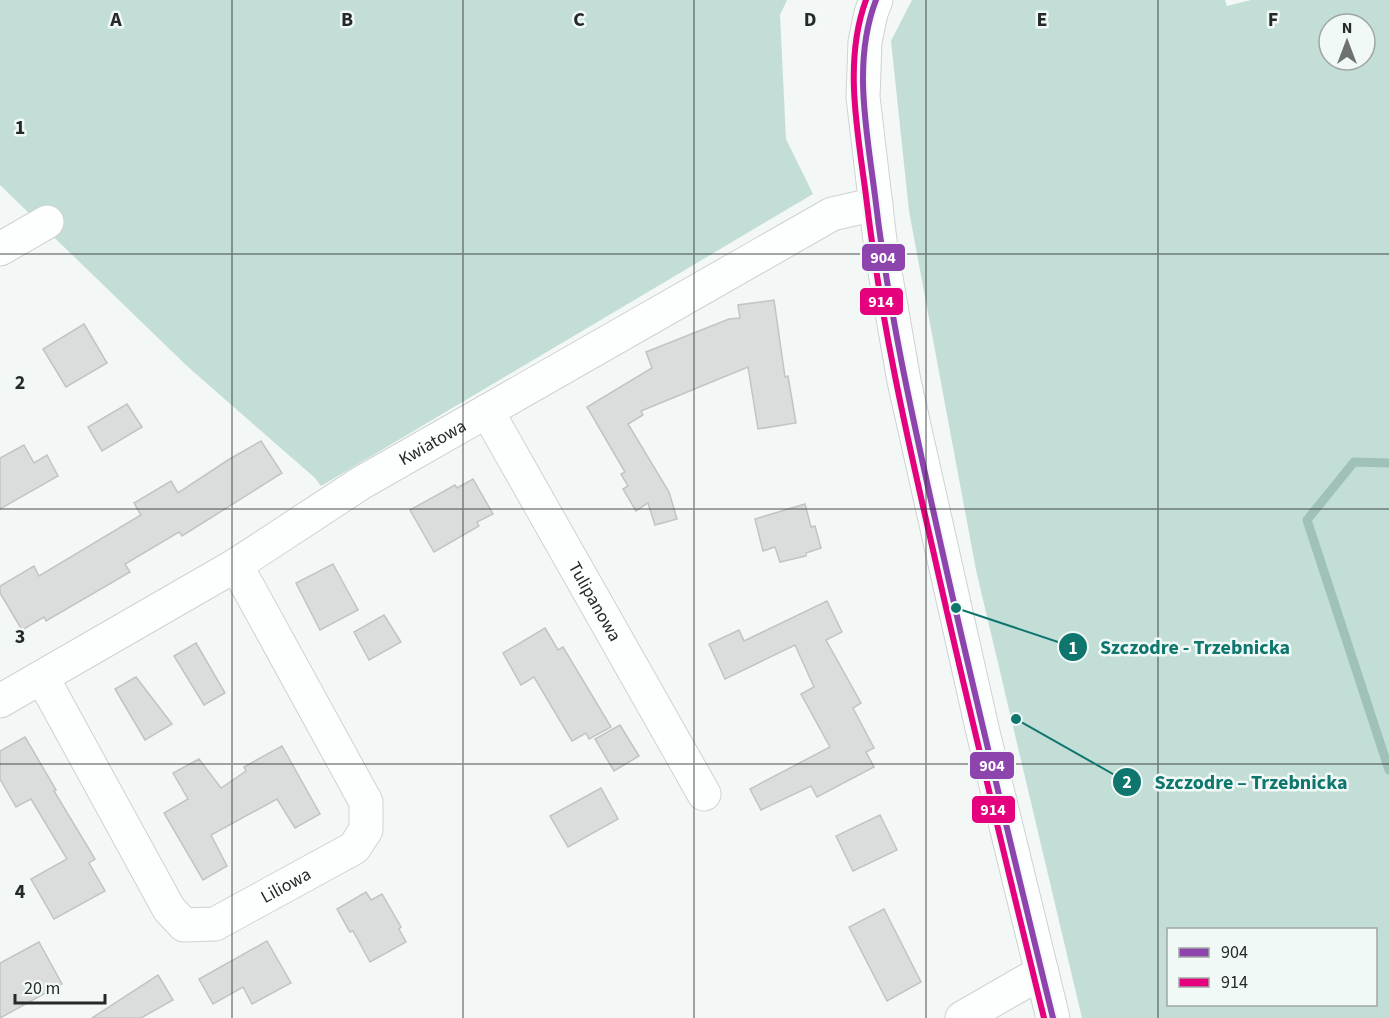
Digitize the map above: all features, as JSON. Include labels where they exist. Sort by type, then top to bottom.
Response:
[{"type":"street","points":[[876,0],[870,13],[865,42],[863,97],[876,204],[904,381],[982,728],[1053,1018]]},
{"type":"street","name":"Kwiatowa","points":[[0,701],[236,565],[361,483],[832,214],[876,204]]},
{"type":"street","points":[[0,249],[47,222]]},
{"type":"street","name":"Tulipanowa","points":[[487,411],[704,794]]},
{"type":"street","name":"Liliowa","points":[[42,677],[169,909],[184,926],[215,924],[354,848],[366,830],[366,802],[236,565]]},
{"type":"street","points":[[962,1018],[1042,972]]},
{"type":"green space","points":[[0,0],[787,0],[780,15],[786,139],[813,194],[321,486],[315,478],[187,366],[0,185]]},
{"type":"green space","points":[[912,0],[1225,0],[1227,6],[1251,0],[1389,0],[1389,1018],[1082,1018],[976,570],[909,211],[891,41]]},
{"type":"building","points":[[774,300],[785,377],[788,376],[796,423],[758,429],[748,367],[641,411],[643,415],[628,424],[669,492],[677,519],[655,525],[648,503],[636,511],[623,489],[628,486],[621,474],[625,472],[587,407],[652,368],[646,352],[729,319],[740,318],[738,305]]},
{"type":"building","points":[[84,324],[107,363],[66,387],[43,349]]},
{"type":"building","points":[[127,404],[142,427],[102,451],[88,427]]},
{"type":"building","points":[[261,441],[282,473],[182,536],[179,532],[125,564],[130,572],[46,621],[44,617],[22,630],[0,593],[0,586],[34,566],[39,576],[141,515],[134,503],[171,481],[178,493]]},
{"type":"building","points":[[24,445],[34,463],[47,455],[58,476],[0,509],[0,458]]},
{"type":"building","points":[[473,479],[493,514],[477,522],[479,526],[434,552],[410,510],[455,485],[457,488]]},
{"type":"building","points":[[805,504],[811,527],[815,526],[821,548],[806,553],[806,556],[780,562],[775,547],[763,551],[755,519]]},
{"type":"building","points":[[333,564],[358,610],[320,630],[296,583]]},
{"type":"building","points":[[827,601],[842,632],[826,640],[861,703],[853,708],[874,748],[866,752],[874,767],[817,797],[811,786],[761,810],[750,789],[830,747],[801,694],[814,687],[795,645],[725,679],[709,644],[739,630],[744,641]]},
{"type":"building","points":[[384,615],[401,642],[369,660],[354,632]]},
{"type":"building","points":[[545,628],[558,650],[563,647],[611,727],[589,739],[586,733],[572,741],[534,677],[521,685],[503,653]]},
{"type":"building","points":[[196,643],[225,693],[204,705],[174,656]]},
{"type":"building","points":[[136,677],[172,724],[145,740],[115,689]]},
{"type":"building","points":[[620,725],[639,756],[614,771],[595,739]]},
{"type":"building","points":[[25,737],[95,859],[89,863],[105,891],[54,919],[31,879],[67,859],[31,799],[16,807],[0,779],[0,751]]},
{"type":"building","points":[[282,746],[320,814],[295,828],[277,799],[211,835],[227,866],[203,880],[164,813],[188,799],[173,773],[199,759],[221,788],[246,771],[244,767]]},
{"type":"building","points":[[601,788],[618,819],[568,847],[550,816]]},
{"type":"building","points":[[880,815],[897,850],[853,871],[836,836]]},
{"type":"building","points":[[366,892],[371,900],[382,894],[401,927],[399,929],[406,942],[370,962],[353,931],[350,932],[337,909]]},
{"type":"building","points":[[884,909],[921,982],[887,1001],[849,927]]},
{"type":"building","points":[[267,941],[291,983],[252,1004],[243,987],[213,1004],[199,979]]},
{"type":"building","points":[[39,942],[62,984],[0,1018],[0,963]]},
{"type":"building","points":[[158,975],[173,1000],[141,1018],[92,1018]]},
{"type":"waterway","points":[[1389,463],[1354,462],[1307,520],[1389,770]]},
{"type":"transit line","name":"914","points":[[866,0],[855,48],[854,98],[859,148],[886,330],[946,609],[1044,1018]]},
{"type":"transit line","name":"904","points":[[876,0],[865,48],[863,72],[865,122],[895,330],[955,609],[1053,1018]]},
{"type":"place","name":"Szczodre - Trzebnicka","points":[[956,608]]},
{"type":"place","name":"Szczodre – Trzebnicka","points":[[1016,719]]}]
